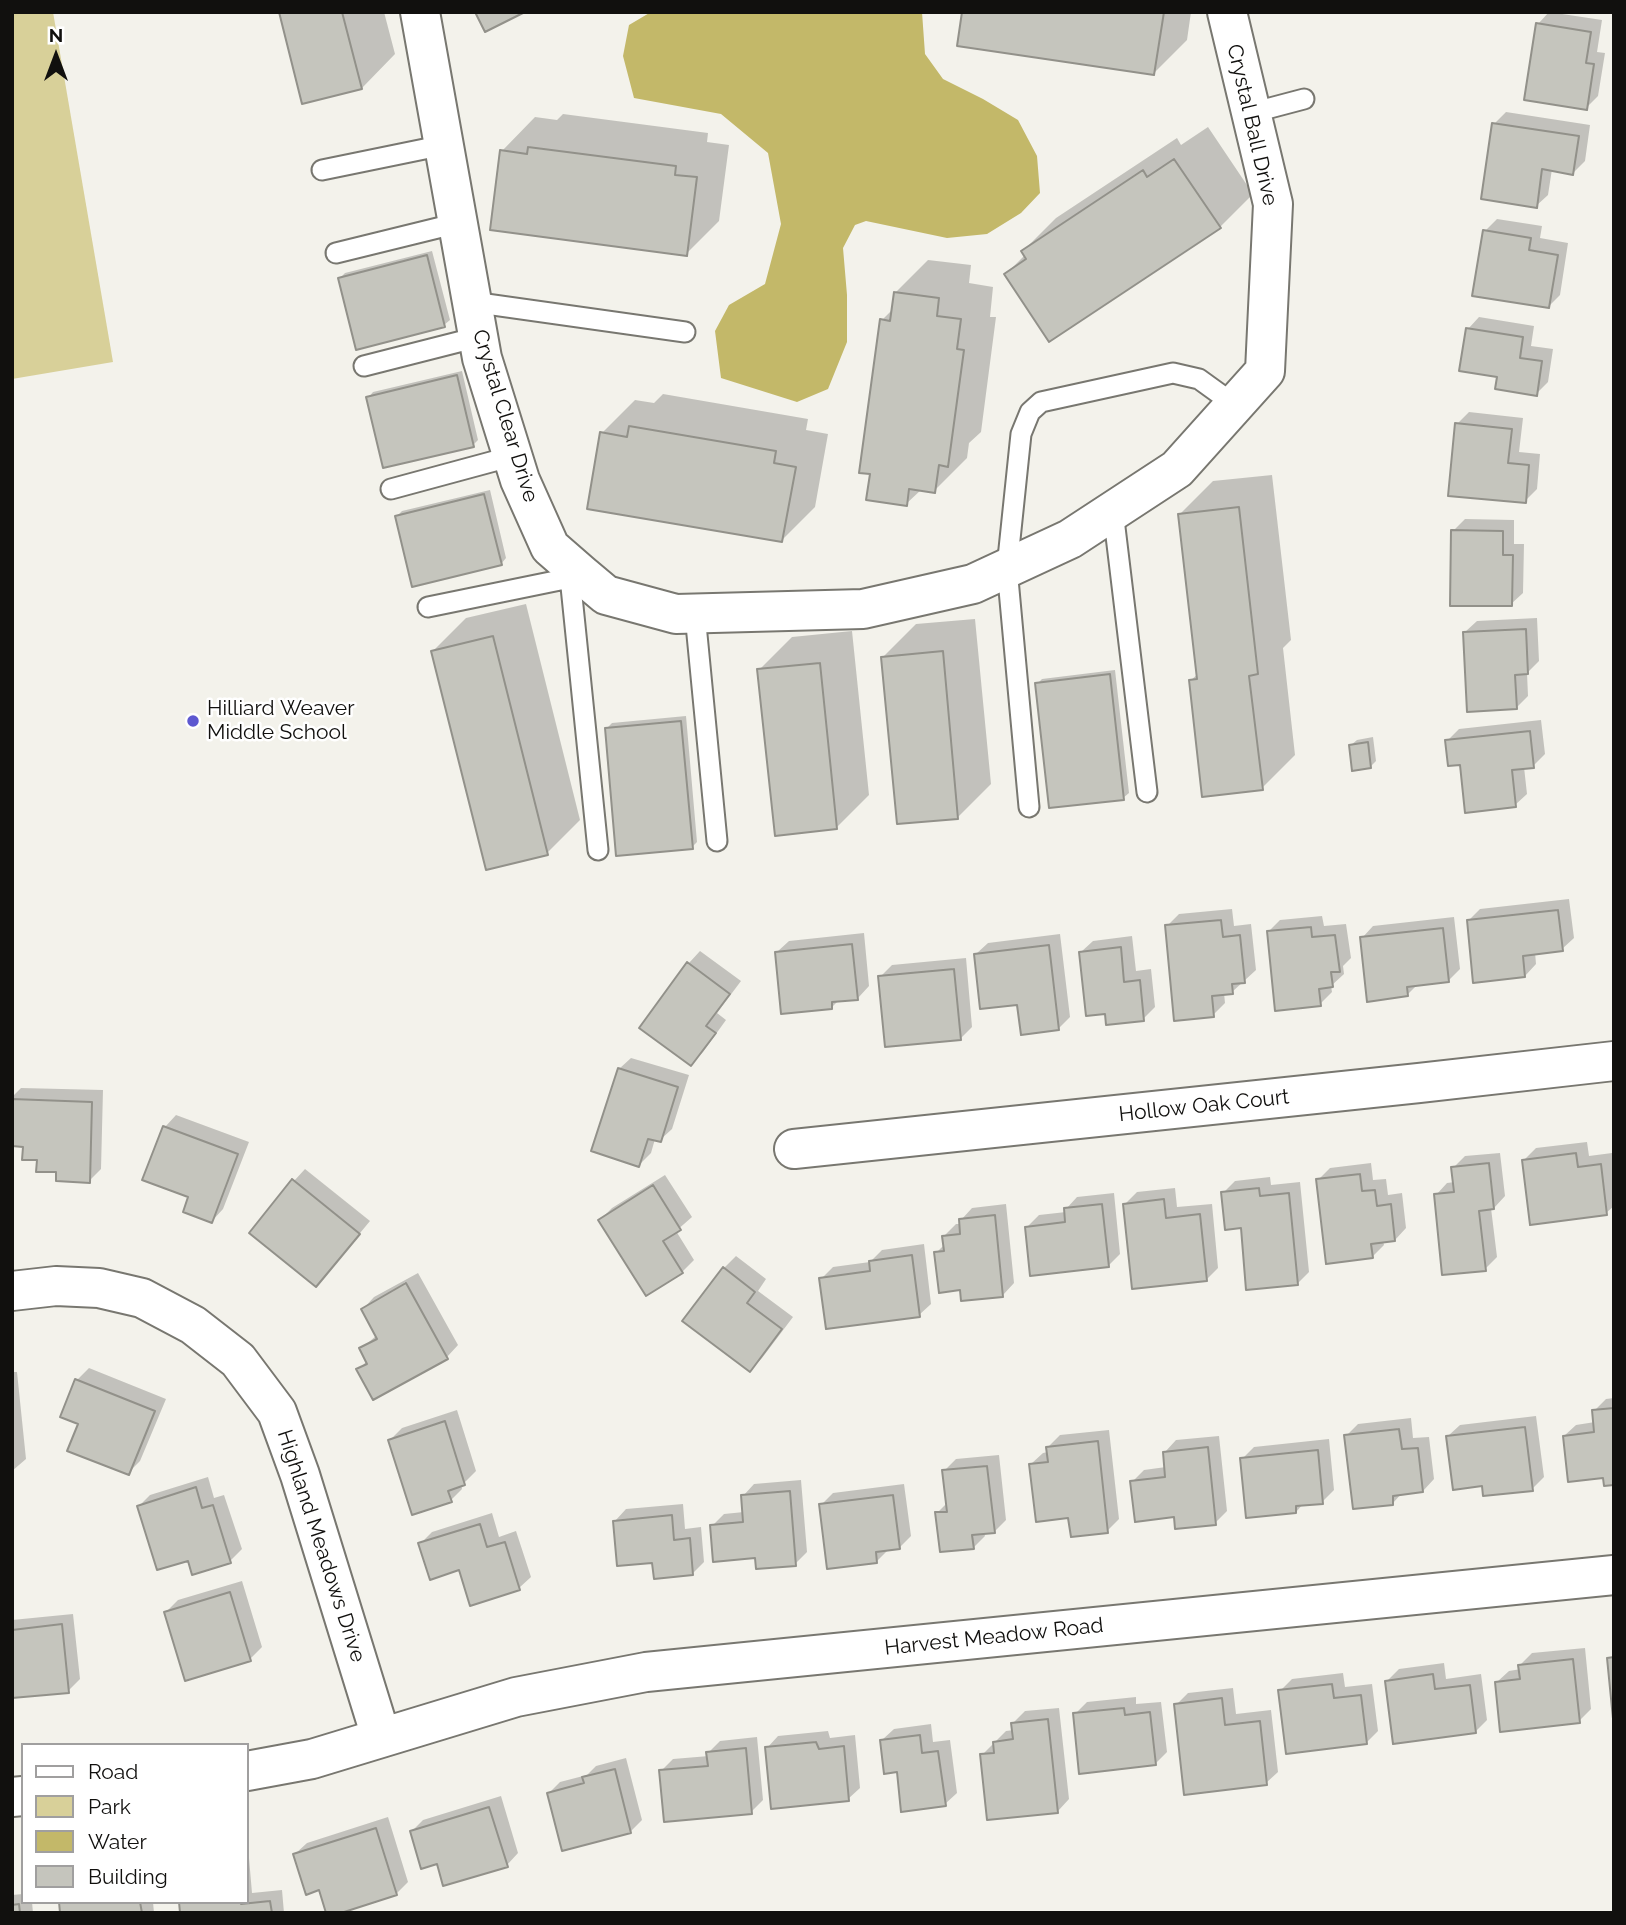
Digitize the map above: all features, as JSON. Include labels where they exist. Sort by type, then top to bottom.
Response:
[{"type":"street","name":"Crystal Clear Drive","points":[[420,12],[482,358],[520,480],[550,547],[569,570],[606,595],[676,614],[695,614],[863,609],[973,584],[1007,568]]},
{"type":"street","name":"Crystal Ball Drive","points":[[1007,568],[1070,539],[1177,469],[1265,371],[1273,204],[1227,12]]},
{"type":"street","name":"Hollow Oak Court","points":[[794,1149],[1614,1061]]},
{"type":"street","name":"Highland Meadows Drive","points":[[12,1291],[56,1286],[99,1288],[142,1298],[193,1325],[237,1360],[277,1412],[381,1737]]},
{"type":"street","name":"Harvest Meadow Road","points":[[248,1771],[313,1759],[516,1697],[646,1672],[1614,1575]]},
{"type":"lane","points":[[1251,113],[1304,99]]},
{"type":"lane","points":[[322,170],[444,145]]},
{"type":"lane","points":[[335,253],[457,223]]},
{"type":"lane","points":[[364,366],[475,319],[685,332]]},
{"type":"lane","points":[[1029,807],[1007,568],[1021,434],[1030,412],[1041,402],[1173,373],[1199,379],[1235,405]]},
{"type":"lane","points":[[391,489],[513,456]]},
{"type":"lane","points":[[1113,511],[1147,792]]},
{"type":"lane","points":[[428,607],[569,570],[598,850]]},
{"type":"lane","points":[[695,614],[717,841]]},
{"type":"green space","points":[[12,12],[53,12],[113,362],[12,379]]},
{"type":"water","points":[[651,12],[922,12],[925,54],[943,79],[1018,120],[1037,156],[1040,193],[1021,213],[987,234],[947,238],[866,221],[855,225],[843,248],[847,342],[828,389],[797,402],[721,378],[715,331],[729,305],[765,284],[781,224],[768,153],[721,114],[634,98],[623,56],[629,25]]},
{"type":"building","points":[[279,12],[342,12],[362,89],[302,104]]},
{"type":"building","points":[[475,12],[525,12],[485,32]]},
{"type":"building","points":[[962,12],[1164,12],[1154,75],[957,46]]},
{"type":"building","points":[[1536,23],[1591,32],[1586,63],[1594,64],[1587,110],[1524,100]]},
{"type":"building","points":[[1492,123],[1579,136],[1573,175],[1542,169],[1537,208],[1481,199]]},
{"type":"building","points":[[528,147],[676,166],[675,175],[697,177],[687,256],[490,230],[500,150],[527,154]]},
{"type":"building","points":[[1174,159],[1221,228],[1049,342],[1004,274],[1026,259],[1021,251],[1143,170],[1147,177]]},
{"type":"building","points":[[1483,230],[1531,238],[1529,250],[1558,255],[1549,308],[1472,296]]},
{"type":"building","points":[[427,255],[445,327],[356,350],[338,278]]},
{"type":"building","points":[[894,292],[939,298],[937,316],[961,319],[957,349],[964,350],[948,467],[939,465],[935,493],[909,489],[907,506],[866,500],[870,474],[859,473],[880,319],[890,321]]},
{"type":"building","points":[[1466,328],[1523,337],[1520,358],[1542,361],[1537,396],[1495,389],[1497,377],[1459,371]]},
{"type":"building","points":[[457,375],[474,447],[383,468],[366,397]]},
{"type":"building","points":[[1455,423],[1512,429],[1508,463],[1529,465],[1526,503],[1448,496]]},
{"type":"building","points":[[629,426],[776,451],[774,463],[796,467],[782,542],[587,509],[600,432],[627,437]]},
{"type":"building","points":[[484,494],[502,565],[412,587],[395,516]]},
{"type":"building","points":[[1239,507],[1258,674],[1249,676],[1263,790],[1202,797],[1189,680],[1197,679],[1178,514]]},
{"type":"building","points":[[1451,530],[1503,531],[1503,555],[1513,555],[1512,606],[1450,606]]},
{"type":"building","points":[[1526,629],[1528,674],[1515,675],[1517,709],[1467,712],[1463,632]]},
{"type":"building","points":[[493,636],[548,855],[486,870],[431,651]]},
{"type":"building","points":[[943,651],[958,819],[897,824],[881,657]]},
{"type":"building","points":[[820,663],[837,829],[775,836],[757,669]]},
{"type":"building","points":[[1110,674],[1124,800],[1049,808],[1035,683]]},
{"type":"building","points":[[681,721],[693,849],[616,856],[605,728]]},
{"type":"building","points":[[1530,731],[1534,768],[1512,770],[1516,807],[1465,813],[1460,765],[1448,766],[1445,740]]},
{"type":"building","points":[[1368,742],[1371,768],[1352,771],[1349,745]]},
{"type":"building","points":[[1558,910],[1563,951],[1523,956],[1525,977],[1473,983],[1467,920]]},
{"type":"building","points":[[1221,920],[1223,937],[1240,935],[1245,983],[1232,984],[1233,994],[1212,996],[1214,1017],[1174,1021],[1165,925]]},
{"type":"building","points":[[1311,927],[1312,937],[1335,935],[1340,972],[1331,972],[1333,987],[1319,989],[1321,1006],[1275,1011],[1267,931]]},
{"type":"building","points":[[1443,928],[1449,982],[1407,987],[1408,996],[1367,1002],[1360,937]]},
{"type":"building","points":[[852,944],[858,1000],[832,1002],[832,1009],[781,1014],[775,952]]},
{"type":"building","points":[[1049,945],[1059,1030],[1021,1035],[1017,1005],[980,1009],[974,954]]},
{"type":"building","points":[[1121,947],[1124,982],[1140,980],[1144,1021],[1106,1025],[1105,1014],[1086,1016],[1079,952]]},
{"type":"building","points":[[687,962],[730,994],[706,1026],[716,1033],[691,1066],[639,1028]]},
{"type":"building","points":[[954,969],[961,1040],[885,1047],[878,976]]},
{"type":"building","points":[[618,1068],[678,1087],[661,1142],[648,1139],[639,1167],[591,1151]]},
{"type":"building","points":[[12,1099],[92,1102],[90,1183],[56,1181],[56,1172],[36,1172],[37,1160],[22,1160],[23,1147],[12,1146]]},
{"type":"building","points":[[163,1126],[238,1154],[212,1223],[183,1212],[188,1197],[142,1180]]},
{"type":"building","points":[[1576,1153],[1578,1167],[1601,1164],[1607,1215],[1530,1225],[1522,1160]]},
{"type":"building","points":[[1489,1163],[1494,1209],[1479,1211],[1486,1271],[1442,1275],[1434,1194],[1454,1192],[1451,1167]]},
{"type":"building","points":[[1360,1174],[1362,1191],[1375,1190],[1377,1206],[1391,1204],[1395,1241],[1371,1244],[1373,1258],[1326,1264],[1316,1179]]},
{"type":"building","points":[[292,1179],[360,1234],[316,1287],[249,1233]]},
{"type":"building","points":[[653,1185],[681,1230],[663,1241],[683,1273],[646,1296],[598,1220]]},
{"type":"building","points":[[1259,1188],[1260,1196],[1289,1193],[1298,1285],[1246,1290],[1241,1228],[1225,1230],[1221,1192]]},
{"type":"building","points":[[1164,1199],[1166,1218],[1200,1214],[1207,1281],[1132,1289],[1123,1204]]},
{"type":"building","points":[[1102,1204],[1109,1267],[1030,1276],[1025,1227],[1065,1222],[1064,1208]]},
{"type":"building","points":[[995,1215],[1003,1297],[961,1301],[960,1290],[939,1293],[934,1252],[944,1251],[942,1236],[960,1234],[959,1219]]},
{"type":"building","points":[[912,1255],[920,1317],[826,1329],[819,1278],[870,1271],[869,1261]]},
{"type":"building","points":[[723,1267],[755,1292],[747,1303],[782,1329],[750,1372],[682,1321]]},
{"type":"building","points":[[406,1283],[448,1359],[373,1400],[356,1369],[367,1364],[359,1348],[377,1339],[361,1309]]},
{"type":"building","points":[[75,1379],[155,1411],[129,1475],[67,1451],[78,1424],[60,1417]]},
{"type":"building","points":[[1614,1408],[1614,1485],[1604,1486],[1603,1478],[1568,1482],[1563,1436],[1594,1432],[1592,1410]]},
{"type":"building","points":[[445,1421],[465,1485],[448,1491],[452,1502],[412,1515],[388,1440]]},
{"type":"building","points":[[1525,1427],[1533,1491],[1483,1496],[1482,1486],[1453,1490],[1446,1436]]},
{"type":"building","points":[[1399,1429],[1402,1449],[1418,1448],[1423,1492],[1393,1496],[1393,1505],[1353,1509],[1344,1435]]},
{"type":"building","points":[[1098,1441],[1108,1533],[1071,1537],[1068,1518],[1036,1522],[1029,1464],[1048,1462],[1046,1447]]},
{"type":"building","points":[[1208,1447],[1216,1525],[1175,1529],[1174,1517],[1135,1522],[1130,1481],[1165,1477],[1163,1452]]},
{"type":"building","points":[[1318,1450],[1323,1504],[1296,1506],[1296,1513],[1246,1518],[1240,1458]]},
{"type":"building","points":[[987,1466],[995,1533],[972,1535],[974,1549],[940,1552],[935,1512],[947,1512],[942,1470]]},
{"type":"building","points":[[196,1487],[202,1508],[213,1505],[231,1563],[192,1575],[188,1561],[157,1570],[137,1506]]},
{"type":"building","points":[[790,1491],[796,1566],[756,1569],[755,1558],[713,1562],[710,1525],[743,1522],[741,1495]]},
{"type":"building","points":[[893,1495],[900,1549],[876,1552],[877,1563],[827,1569],[819,1504]]},
{"type":"building","points":[[672,1515],[674,1540],[690,1538],[693,1575],[654,1579],[652,1563],[617,1566],[613,1521]]},
{"type":"building","points":[[480,1524],[487,1547],[505,1542],[520,1590],[470,1606],[459,1570],[430,1580],[418,1543]]},
{"type":"building","points":[[230,1592],[251,1661],[185,1681],[164,1612]]},
{"type":"building","points":[[62,1624],[69,1693],[12,1698],[12,1630]]},
{"type":"building","points":[[1614,1657],[1614,1729],[1607,1658]]},
{"type":"building","points":[[1573,1659],[1580,1723],[1500,1732],[1495,1682],[1520,1679],[1518,1665]]},
{"type":"building","points":[[1433,1674],[1435,1689],[1470,1685],[1476,1733],[1393,1744],[1385,1681]]},
{"type":"building","points":[[1332,1684],[1334,1698],[1361,1695],[1367,1744],[1286,1754],[1278,1690]]},
{"type":"building","points":[[1222,1698],[1225,1725],[1260,1721],[1267,1785],[1184,1795],[1174,1704]]},
{"type":"building","points":[[1124,1708],[1125,1715],[1150,1712],[1156,1765],[1079,1774],[1073,1713]]},
{"type":"building","points":[[1048,1719],[1058,1813],[987,1820],[980,1754],[994,1753],[993,1742],[1013,1739],[1011,1723]]},
{"type":"building","points":[[920,1735],[922,1753],[938,1751],[946,1806],[901,1812],[897,1772],[884,1774],[880,1740]]},
{"type":"building","points":[[816,1742],[819,1749],[844,1746],[849,1801],[771,1809],[765,1747]]},
{"type":"building","points":[[746,1748],[752,1814],[664,1822],[659,1770],[708,1766],[706,1752]]},
{"type":"building","points":[[615,1769],[631,1833],[562,1851],[547,1793],[584,1783],[582,1777]]},
{"type":"building","points":[[489,1807],[508,1867],[443,1886],[437,1864],[421,1869],[410,1831]]},
{"type":"building","points":[[376,1828],[397,1895],[341,1913],[326,1913],[319,1890],[306,1895],[293,1854]]},
{"type":"building","points":[[270,1901],[272,1913],[180,1913],[179,1904],[248,1904]]},
{"type":"building","points":[[19,1904],[20,1913],[12,1913],[12,1905]]},
{"type":"building","points":[[59,1904],[140,1904],[142,1913],[60,1913]]},
{"type":"place","name":"Hilliard Weaver Middle School","points":[[193,721]]}]
